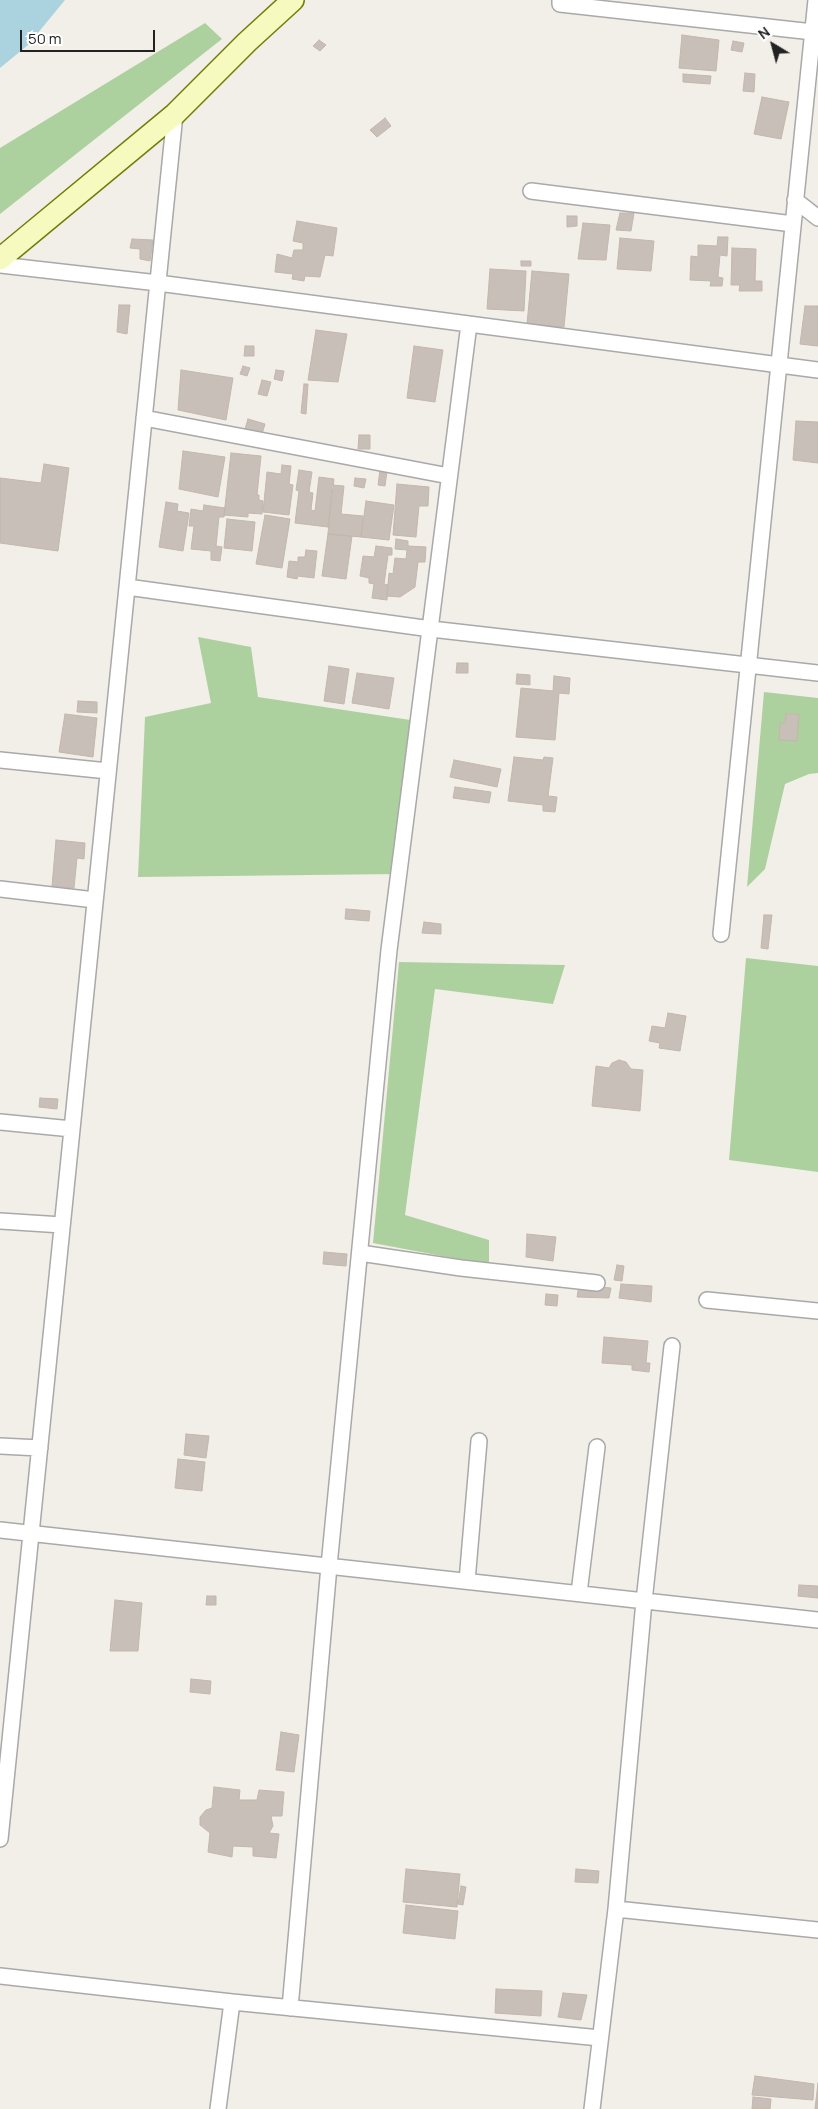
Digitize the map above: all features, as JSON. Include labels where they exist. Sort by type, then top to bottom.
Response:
[{"type":"main road","points":[[0,259],[175,114],[247,42],[293,0]]},
{"type":"street","points":[[560,0],[560,4],[813,32]]},
{"type":"street","points":[[721,934],[816,0]]},
{"type":"street","points":[[0,1839],[175,114]]},
{"type":"street","points":[[531,191],[793,224]]},
{"type":"street","points":[[795,200],[818,218]]},
{"type":"street","points":[[0,265],[158,283],[818,370]]},
{"type":"street","points":[[290,2008],[329,1566],[389,950],[431,629],[448,476],[469,324]]},
{"type":"street","points":[[144,418],[448,476]]},
{"type":"street","points":[[127,587],[431,629],[818,673]]},
{"type":"street","points":[[0,760],[108,771]]},
{"type":"street","points":[[0,889],[95,900]]},
{"type":"street","points":[[0,1122],[72,1129]]},
{"type":"street","points":[[0,1221],[62,1225]]},
{"type":"street","points":[[360,1253],[461,1268],[597,1283]]},
{"type":"street","points":[[707,1300],[818,1311]]},
{"type":"street","points":[[592,2109],[616,1909],[644,1600],[672,1346]]},
{"type":"street","points":[[467,1581],[479,1441]]},
{"type":"street","points":[[0,1446],[40,1448]]},
{"type":"street","points":[[579,1593],[598,1447]]},
{"type":"street","points":[[0,1530],[818,1620]]},
{"type":"street","points":[[616,1909],[818,1930]]},
{"type":"street","points":[[0,1976],[290,2008],[600,2038]]},
{"type":"street","points":[[218,2109],[232,2002]]},
{"type":"green space","points":[[205,23],[222,39],[0,214],[0,148]]},
{"type":"green space","points":[[198,637],[251,647],[258,697],[417,721],[399,874],[138,877],[145,717],[211,703]]},
{"type":"green space","points":[[764,692],[818,698],[818,773],[809,774],[785,784],[765,869],[747,887]]},
{"type":"green space","points":[[746,958],[818,966],[818,1172],[729,1160]]},
{"type":"green space","points":[[399,962],[565,965],[553,1004],[435,989],[405,1215],[489,1240],[489,1265],[373,1243]]},
{"type":"water","points":[[0,0],[65,0],[28,45],[0,68]]},
{"type":"building","points":[[682,35],[719,40],[716,71],[679,68]]},
{"type":"building","points":[[319,40],[326,45],[320,51],[313,46]]},
{"type":"building","points":[[733,41],[744,43],[742,52],[731,50]]},
{"type":"building","points":[[745,73],[755,74],[754,92],[743,91]]},
{"type":"building","points":[[683,74],[711,76],[710,84],[683,82]]},
{"type":"building","points":[[762,97],[789,102],[781,139],[754,134]]},
{"type":"building","points":[[385,118],[391,126],[377,137],[370,130]]},
{"type":"building","points":[[620,213],[634,213],[631,231],[616,230]]},
{"type":"building","points":[[567,216],[577,216],[577,226],[567,227]]},
{"type":"building","points":[[297,221],[337,228],[333,256],[325,255],[320,277],[305,276],[304,281],[292,279],[293,274],[275,272],[277,254],[292,258],[294,250],[303,250],[303,243],[293,241]]},
{"type":"building","points":[[583,223],[610,225],[606,260],[578,259]]},
{"type":"building","points":[[718,237],[728,237],[727,256],[720,255],[718,277],[723,278],[722,286],[710,286],[711,281],[690,280],[691,256],[698,257],[698,245],[717,246]]},
{"type":"building","points":[[620,238],[654,241],[651,271],[617,269]]},
{"type":"building","points":[[132,239],[153,240],[150,261],[140,259],[140,249],[130,248]]},
{"type":"building","points":[[732,248],[756,249],[755,281],[762,281],[762,291],[739,291],[740,285],[731,285]]},
{"type":"building","points":[[521,261],[531,261],[531,266],[521,266]]},
{"type":"building","points":[[490,269],[526,271],[524,311],[487,309]]},
{"type":"building","points":[[532,271],[569,274],[564,327],[527,324]]},
{"type":"building","points":[[119,305],[130,305],[127,334],[117,332]]},
{"type":"building","points":[[805,306],[818,306],[818,346],[800,344]]},
{"type":"building","points":[[316,330],[347,334],[338,382],[308,380]]},
{"type":"building","points":[[245,346],[254,346],[254,356],[244,356]]},
{"type":"building","points":[[414,346],[443,350],[435,402],[407,398]]},
{"type":"building","points":[[243,366],[250,368],[247,376],[240,374]]},
{"type":"building","points":[[181,370],[233,378],[226,420],[178,410]]},
{"type":"building","points":[[276,370],[284,371],[282,381],[274,379]]},
{"type":"building","points":[[262,380],[271,382],[267,396],[258,394]]},
{"type":"building","points":[[304,384],[308,384],[306,414],[301,413]]},
{"type":"building","points":[[248,419],[265,424],[262,434],[245,429]]},
{"type":"building","points":[[796,421],[818,422],[818,463],[793,460]]},
{"type":"building","points":[[359,435],[370,435],[370,449],[358,449]]},
{"type":"building","points":[[183,451],[225,457],[218,497],[179,489]]},
{"type":"building","points":[[231,453],[261,456],[257,495],[259,495],[259,500],[263,501],[262,514],[248,513],[248,517],[224,515]]},
{"type":"building","points":[[44,464],[69,468],[58,551],[0,543],[0,478],[41,483]]},
{"type":"building","points":[[282,465],[291,466],[289,484],[293,485],[289,515],[263,512],[267,472],[281,474]]},
{"type":"building","points":[[299,470],[312,472],[309,492],[313,493],[311,510],[315,511],[319,477],[334,479],[328,527],[295,523],[299,491],[296,490]]},
{"type":"building","points":[[380,470],[387,471],[385,486],[378,485]]},
{"type":"building","points":[[355,478],[366,479],[364,488],[354,486]]},
{"type":"building","points":[[397,484],[429,487],[428,506],[419,506],[416,537],[393,535]]},
{"type":"building","points":[[332,485],[344,486],[341,514],[363,516],[361,537],[328,534]]},
{"type":"building","points":[[366,501],[394,505],[389,540],[361,537]]},
{"type":"building","points":[[166,502],[178,504],[177,511],[189,513],[183,551],[159,547]]},
{"type":"building","points":[[204,505],[225,508],[224,517],[219,517],[216,546],[222,547],[220,561],[211,560],[211,551],[191,549],[194,526],[189,526],[191,509],[203,511]]},
{"type":"building","points":[[265,515],[290,519],[282,568],[256,564]]},
{"type":"building","points":[[227,519],[255,522],[252,551],[224,548]]},
{"type":"building","points":[[328,534],[352,536],[346,579],[322,576]]},
{"type":"building","points":[[396,539],[408,541],[408,546],[426,547],[425,562],[418,562],[415,587],[400,597],[387,596],[389,573],[393,574],[395,558],[406,559],[407,550],[395,549]]},
{"type":"building","points":[[376,546],[392,548],[392,555],[388,555],[384,584],[388,585],[387,600],[372,598],[374,584],[369,583],[369,578],[360,576],[363,556],[374,557]]},
{"type":"building","points":[[306,550],[317,551],[314,578],[298,576],[297,579],[287,577],[289,561],[298,562],[298,557],[305,557]]},
{"type":"building","points":[[457,663],[468,663],[468,673],[456,673]]},
{"type":"building","points":[[329,666],[349,669],[344,704],[324,701]]},
{"type":"building","points":[[357,673],[394,678],[389,709],[352,703]]},
{"type":"building","points":[[517,674],[530,675],[530,685],[516,684]]},
{"type":"building","points":[[554,676],[570,678],[569,694],[559,693],[555,740],[516,737],[521,688],[553,691]]},
{"type":"building","points":[[78,701],[97,702],[97,713],[77,712]]},
{"type":"building","points":[[65,714],[97,718],[93,757],[59,752]]},
{"type":"building","points":[[786,714],[799,714],[797,741],[779,740],[780,723],[785,723]]},
{"type":"building","points":[[514,757],[543,760],[544,757],[553,758],[548,796],[557,797],[555,812],[543,811],[543,805],[508,801]]},
{"type":"building","points":[[454,760],[501,769],[497,787],[450,777]]},
{"type":"building","points":[[455,787],[491,792],[489,803],[453,798]]},
{"type":"building","points":[[56,840],[85,843],[84,859],[77,858],[74,888],[52,886]]},
{"type":"building","points":[[346,909],[370,911],[369,921],[345,919]]},
{"type":"building","points":[[764,915],[772,915],[768,949],[761,948]]},
{"type":"building","points":[[424,922],[441,924],[441,934],[422,933]]},
{"type":"building","points":[[668,1013],[686,1016],[680,1051],[659,1048],[660,1043],[649,1041],[652,1026],[665,1028]]},
{"type":"building","points":[[619,1060],[626,1062],[631,1069],[643,1070],[640,1111],[592,1106],[596,1066],[609,1068],[612,1063]]},
{"type":"building","points":[[40,1098],[58,1099],[57,1109],[39,1107]]},
{"type":"building","points":[[527,1234],[556,1237],[553,1261],[526,1257]]},
{"type":"building","points":[[324,1252],[347,1254],[346,1266],[323,1264]]},
{"type":"building","points":[[617,1265],[624,1266],[622,1281],[614,1280]]},
{"type":"building","points":[[621,1284],[652,1286],[651,1302],[619,1298]]},
{"type":"building","points":[[579,1285],[611,1288],[609,1298],[577,1297]]},
{"type":"building","points":[[546,1294],[558,1295],[557,1306],[545,1305]]},
{"type":"building","points":[[604,1337],[648,1341],[646,1363],[650,1363],[649,1372],[632,1370],[632,1365],[602,1363]]},
{"type":"building","points":[[186,1434],[209,1436],[206,1458],[184,1455]]},
{"type":"building","points":[[178,1459],[205,1462],[202,1491],[175,1488]]},
{"type":"building","points":[[799,1585],[818,1586],[818,1598],[798,1596]]},
{"type":"building","points":[[207,1596],[216,1596],[216,1605],[206,1605]]},
{"type":"building","points":[[115,1600],[142,1603],[138,1651],[110,1651]]},
{"type":"building","points":[[191,1679],[211,1681],[210,1694],[190,1692]]},
{"type":"building","points":[[281,1732],[299,1735],[294,1772],[276,1770]]},
{"type":"building","points":[[214,1787],[240,1790],[239,1800],[257,1800],[259,1790],[284,1792],[282,1816],[271,1816],[273,1826],[269,1833],[279,1834],[276,1858],[253,1856],[253,1847],[233,1846],[232,1857],[208,1852],[210,1833],[200,1825],[200,1817],[206,1810],[212,1808]]},
{"type":"building","points":[[406,1869],[460,1874],[457,1907],[403,1902]]},
{"type":"building","points":[[576,1869],[599,1871],[598,1883],[575,1882]]},
{"type":"building","points":[[461,1886],[466,1887],[463,1905],[458,1904]]},
{"type":"building","points":[[406,1905],[458,1911],[455,1939],[403,1933]]},
{"type":"building","points":[[496,1989],[542,1991],[541,2016],[495,2013]]},
{"type":"building","points":[[563,1993],[587,1995],[581,2020],[558,2017]]},
{"type":"building","points":[[755,2076],[814,2084],[813,2100],[752,2095]]},
{"type":"building","points":[[818,2083],[818,2109],[815,2109]]},
{"type":"building","points":[[753,2097],[771,2099],[770,2109],[752,2109]]}]
